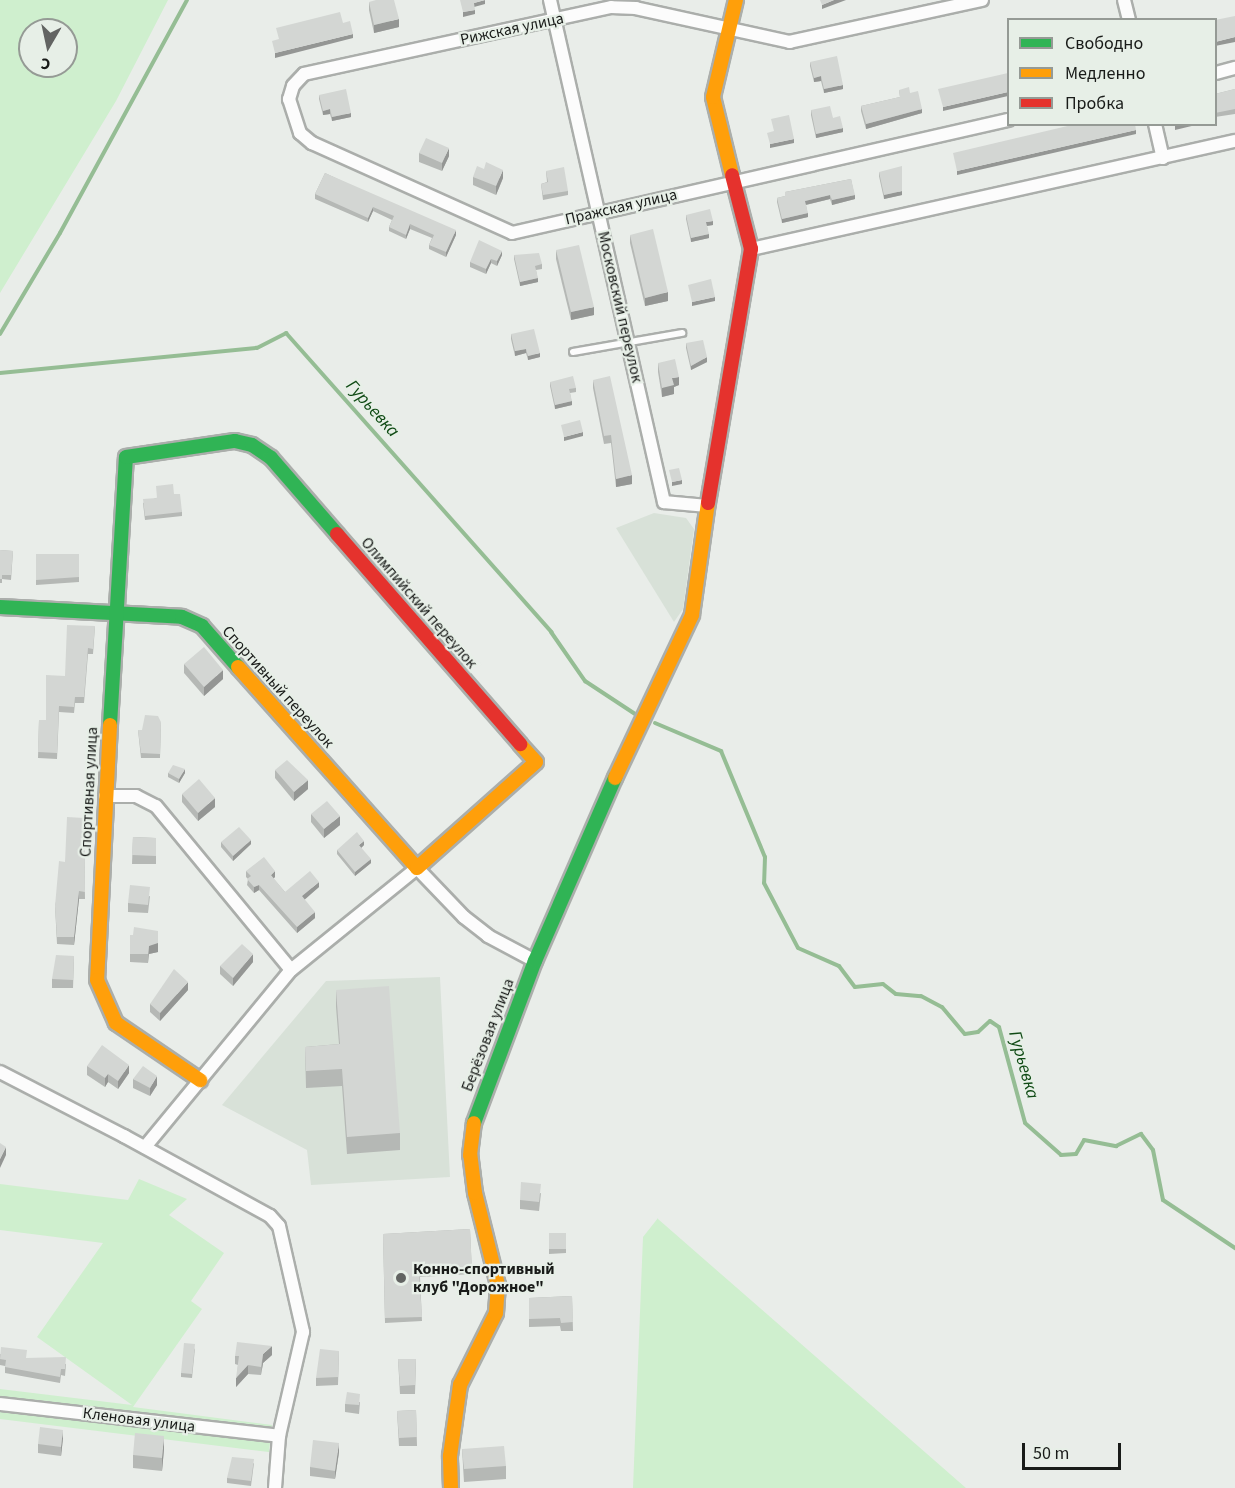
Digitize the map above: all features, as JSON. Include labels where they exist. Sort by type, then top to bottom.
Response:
[{"type":"street","name":"Московский переулок","points":[[550,0],[664,502],[707,506]]},
{"type":"street","points":[[736,0],[713,97],[751,249],[1235,141]]},
{"type":"street","name":"Рижская улица","points":[[293,86],[304,74],[611,7],[636,8],[790,42],[981,0]]},
{"type":"street","points":[[1124,0],[1128,18]]},
{"type":"street","points":[[1217,72],[1235,68]]},
{"type":"street","name":"Пражская улица","points":[[293,86],[289,99],[295,121],[300,133],[312,143],[512,233],[1007,120]]},
{"type":"street","points":[[1155,126],[1163,158]]},
{"type":"street","name":"Берёзовая улица","points":[[451,1488],[450,1456],[460,1386],[496,1313],[498,1285],[475,1193],[470,1155],[474,1123],[535,961],[620,766],[663,683],[692,615],[707,506],[751,249]]},
{"type":"street","name":"Олимпийский переулок","points":[[126,457],[235,441],[252,445],[271,458],[536,762],[417,868]]},
{"type":"street","name":"Спортивная улица","points":[[126,457],[105,796],[97,980],[102,1001],[116,1023],[200,1080]]},
{"type":"street","name":"Спортивный переулок","points":[[0,607],[182,617],[202,626],[417,868]]},
{"type":"street","points":[[105,796],[136,796],[156,807],[291,970]]},
{"type":"street","points":[[145,1148],[291,970],[417,868],[464,917],[488,936],[535,961]]},
{"type":"street","points":[[0,1072],[270,1216],[279,1226],[303,1332],[279,1436],[275,1488]]},
{"type":"street","name":"Кленовая улица","points":[[0,1404],[279,1436]]},
{"type":"lane","points":[[573,352],[682,333]]},
{"type":"shaded area","points":[[654,513],[686,518],[694,529],[683,609],[674,622],[616,528]]},
{"type":"shaded area","points":[[440,977],[450,1177],[311,1185],[307,1150],[222,1105],[326,981]]},
{"type":"green space","points":[[0,0],[168,0],[116,101],[0,293]]},
{"type":"green space","points":[[139,1179],[187,1199],[169,1215],[224,1253],[191,1301],[202,1309],[133,1407],[272,1425],[269,1452],[0,1419],[0,1389],[132,1405],[37,1337],[103,1243],[0,1230],[0,1184],[128,1200]]},
{"type":"green space","points":[[658,1218],[966,1488],[633,1488],[643,1237]]},
{"type":"building","points":[[394,0],[399,19],[374,25],[369,2]]},
{"type":"building","points":[[460,0],[485,0],[474,3],[475,10],[463,12]]},
{"type":"building","points":[[820,0],[834,0],[822,5]]},
{"type":"building","points":[[340,12],[343,23],[350,21],[353,34],[275,53],[272,41],[279,39],[276,28]]},
{"type":"building","points":[[1235,16],[1235,37],[1217,42],[1217,20]]},
{"type":"building","points":[[837,56],[843,85],[824,89],[821,76],[814,78],[810,62]]},
{"type":"building","points":[[1007,73],[1007,92],[943,107],[938,89]]},
{"type":"building","points":[[909,87],[910,93],[918,91],[922,109],[866,124],[861,106],[900,97],[899,90]]},
{"type":"building","points":[[346,89],[351,113],[332,117],[330,109],[323,111],[319,95]]},
{"type":"building","points":[[1235,89],[1235,109],[1217,113],[1217,94]]},
{"type":"building","points":[[830,106],[833,118],[840,116],[843,128],[816,134],[811,110]]},
{"type":"building","points":[[789,115],[794,139],[770,144],[767,133],[774,131],[771,119]]},
{"type":"building","points":[[1068,126],[1135,126],[1136,130],[957,171],[953,153]]},
{"type":"building","points":[[426,138],[449,148],[442,163],[419,153]]},
{"type":"building","points":[[486,162],[503,170],[496,186],[473,177],[477,166],[484,169]]},
{"type":"building","points":[[902,166],[902,191],[884,195],[879,172]]},
{"type":"building","points":[[564,167],[568,191],[543,195],[541,184],[548,182],[546,171]]},
{"type":"building","points":[[325,173],[456,230],[446,252],[429,245],[434,235],[410,224],[406,235],[389,227],[394,216],[373,207],[368,218],[315,194]]},
{"type":"building","points":[[851,179],[855,195],[832,200],[830,195],[805,201],[808,213],[782,219],[777,198],[785,196],[785,192]]},
{"type":"building","points":[[710,209],[713,221],[706,222],[709,234],[691,238],[686,215]]},
{"type":"building","points":[[653,229],[668,292],[645,298],[630,235]]},
{"type":"building","points":[[479,240],[502,251],[497,261],[491,259],[486,269],[470,262]]},
{"type":"building","points":[[579,245],[594,307],[571,312],[556,250]]},
{"type":"building","points":[[539,253],[542,264],[535,266],[538,278],[520,282],[514,255]]},
{"type":"building","points":[[711,279],[715,297],[692,302],[688,285]]},
{"type":"building","points":[[534,329],[540,353],[528,356],[526,349],[515,351],[511,334]]},
{"type":"building","points":[[703,340],[707,357],[691,366],[686,343]]},
{"type":"building","points":[[675,359],[679,377],[672,378],[674,385],[662,388],[658,363]]},
{"type":"building","points":[[573,376],[576,388],[569,389],[572,401],[555,405],[550,382]]},
{"type":"building","points":[[610,376],[632,475],[616,479],[611,435],[604,436],[593,380]]},
{"type":"building","points":[[580,420],[583,432],[564,437],[561,425]]},
{"type":"building","points":[[679,468],[682,480],[672,482],[669,470]]},
{"type":"building","points":[[173,484],[174,494],[180,494],[182,512],[145,516],[143,499],[157,498],[156,486]]},
{"type":"building","points":[[0,550],[13,551],[11,575],[2,575],[2,579],[0,579]]},
{"type":"building","points":[[36,554],[79,554],[79,577],[36,580]]},
{"type":"building","points":[[67,625],[95,626],[93,649],[88,648],[84,697],[75,697],[74,707],[59,706],[57,753],[38,752],[39,720],[46,720],[46,675],[65,676]]},
{"type":"building","points":[[204,647],[223,670],[204,687],[184,664]]},
{"type":"building","points":[[145,715],[158,716],[161,722],[160,754],[141,753],[138,730],[142,730]]},
{"type":"building","points":[[287,760],[308,780],[294,792],[275,770]]},
{"type":"building","points":[[173,765],[185,769],[179,779],[168,773]]},
{"type":"building","points":[[199,779],[215,798],[198,813],[182,794]]},
{"type":"building","points":[[327,801],[340,816],[324,829],[311,814]]},
{"type":"building","points":[[67,817],[84,818],[85,892],[79,891],[74,937],[57,937],[55,906],[59,861],[65,862]]},
{"type":"building","points":[[239,827],[251,840],[233,856],[221,842]]},
{"type":"building","points":[[357,832],[364,841],[359,845],[371,859],[355,872],[337,850]]},
{"type":"building","points":[[133,837],[156,838],[156,856],[132,855]]},
{"type":"building","points":[[264,857],[275,871],[271,875],[285,892],[310,871],[319,882],[302,896],[315,912],[297,927],[259,885],[254,887],[247,879],[251,876],[246,871]]},
{"type":"building","points":[[130,885],[150,887],[148,905],[128,903]]},
{"type":"building","points":[[134,927],[158,931],[158,943],[149,946],[148,954],[130,954],[130,935],[133,935]]},
{"type":"building","points":[[242,944],[253,954],[233,978],[220,966]]},
{"type":"building","points":[[56,955],[74,956],[73,980],[52,979]]},
{"type":"building","points":[[174,969],[188,982],[160,1013],[150,1004]]},
{"type":"building","points":[[389,986],[400,1133],[347,1137],[342,1069],[306,1071],[305,1047],[340,1044],[336,990]]},
{"type":"building","points":[[102,1045],[129,1065],[118,1081],[108,1074],[105,1078],[87,1066]]},
{"type":"building","points":[[143,1066],[157,1076],[150,1088],[133,1079]]},
{"type":"building","points":[[0,1143],[6,1147],[0,1159]]},
{"type":"building","points":[[521,1182],[541,1184],[539,1202],[520,1200]]},
{"type":"building","name":"Конно-спортивный клуб \"Дорожное\"","points":[[470,1229],[472,1270],[419,1273],[422,1317],[385,1318],[383,1234]]},
{"type":"building","points":[[549,1233],[566,1233],[566,1249],[549,1249]]},
{"type":"building","points":[[572,1296],[573,1322],[561,1323],[560,1318],[529,1319],[529,1298]]},
{"type":"building","points":[[237,1342],[272,1346],[263,1354],[261,1367],[248,1365],[236,1378],[239,1356],[235,1356]]},
{"type":"building","points":[[184,1343],[195,1344],[192,1374],[181,1373]]},
{"type":"building","points":[[1,1347],[27,1350],[26,1358],[66,1357],[65,1369],[61,1369],[60,1377],[5,1367],[6,1360],[0,1359]]},
{"type":"building","points":[[320,1349],[339,1351],[338,1377],[316,1378]]},
{"type":"building","points":[[398,1359],[416,1359],[415,1385],[400,1386]]},
{"type":"building","points":[[347,1392],[360,1394],[359,1405],[345,1404]]},
{"type":"building","points":[[416,1410],[417,1437],[399,1438],[397,1411]]},
{"type":"building","points":[[40,1427],[63,1430],[61,1447],[38,1444]]},
{"type":"building","points":[[135,1433],[164,1436],[162,1458],[133,1455]]},
{"type":"building","points":[[313,1440],[339,1443],[335,1471],[310,1467]]},
{"type":"building","points":[[504,1446],[506,1466],[464,1469],[462,1449]]},
{"type":"building","points":[[232,1457],[254,1459],[251,1481],[227,1478]]},
{"type":"waterway","points":[[0,334],[60,233],[187,0]]},
{"type":"waterway","name":"Гурьевка","points":[[0,373],[257,348],[286,333],[551,632],[585,681],[635,714]]},
{"type":"waterway","name":"Гурьевка","points":[[655,723],[721,751],[765,857],[764,883],[798,948],[839,966],[855,987],[883,984],[896,994],[921,996],[942,1007],[965,1034],[978,1032],[990,1021],[999,1027],[1025,1123],[1061,1155],[1076,1154],[1084,1140],[1116,1146],[1141,1134],[1153,1150],[1163,1200],[1235,1248]]},
{"type":"traffic: fast","points":[[110,725],[126,457],[235,441],[252,445],[271,458],[337,534]]},
{"type":"traffic: fast","points":[[0,607],[182,617],[202,626],[238,667]]},
{"type":"traffic: fast","points":[[474,1123],[535,961],[615,778]]},
{"type":"traffic: slow","points":[[732,175],[713,97],[736,0]]},
{"type":"traffic: slow","points":[[615,778],[692,615],[708,503]]},
{"type":"traffic: slow","points":[[238,667],[417,868],[536,762],[520,744]]},
{"type":"traffic: slow","points":[[110,725],[97,980],[116,1023],[200,1080]]},
{"type":"traffic: slow","points":[[451,1488],[450,1456],[460,1385],[496,1313],[498,1285],[475,1193],[470,1155],[474,1123]]},
{"type":"traffic: jam","points":[[708,503],[751,249],[732,175]]},
{"type":"traffic: jam","points":[[337,534],[520,744]]},
{"type":"place","name":"Конно-спортивный клуб \"Дорожное\"","points":[[401,1278]]}]
